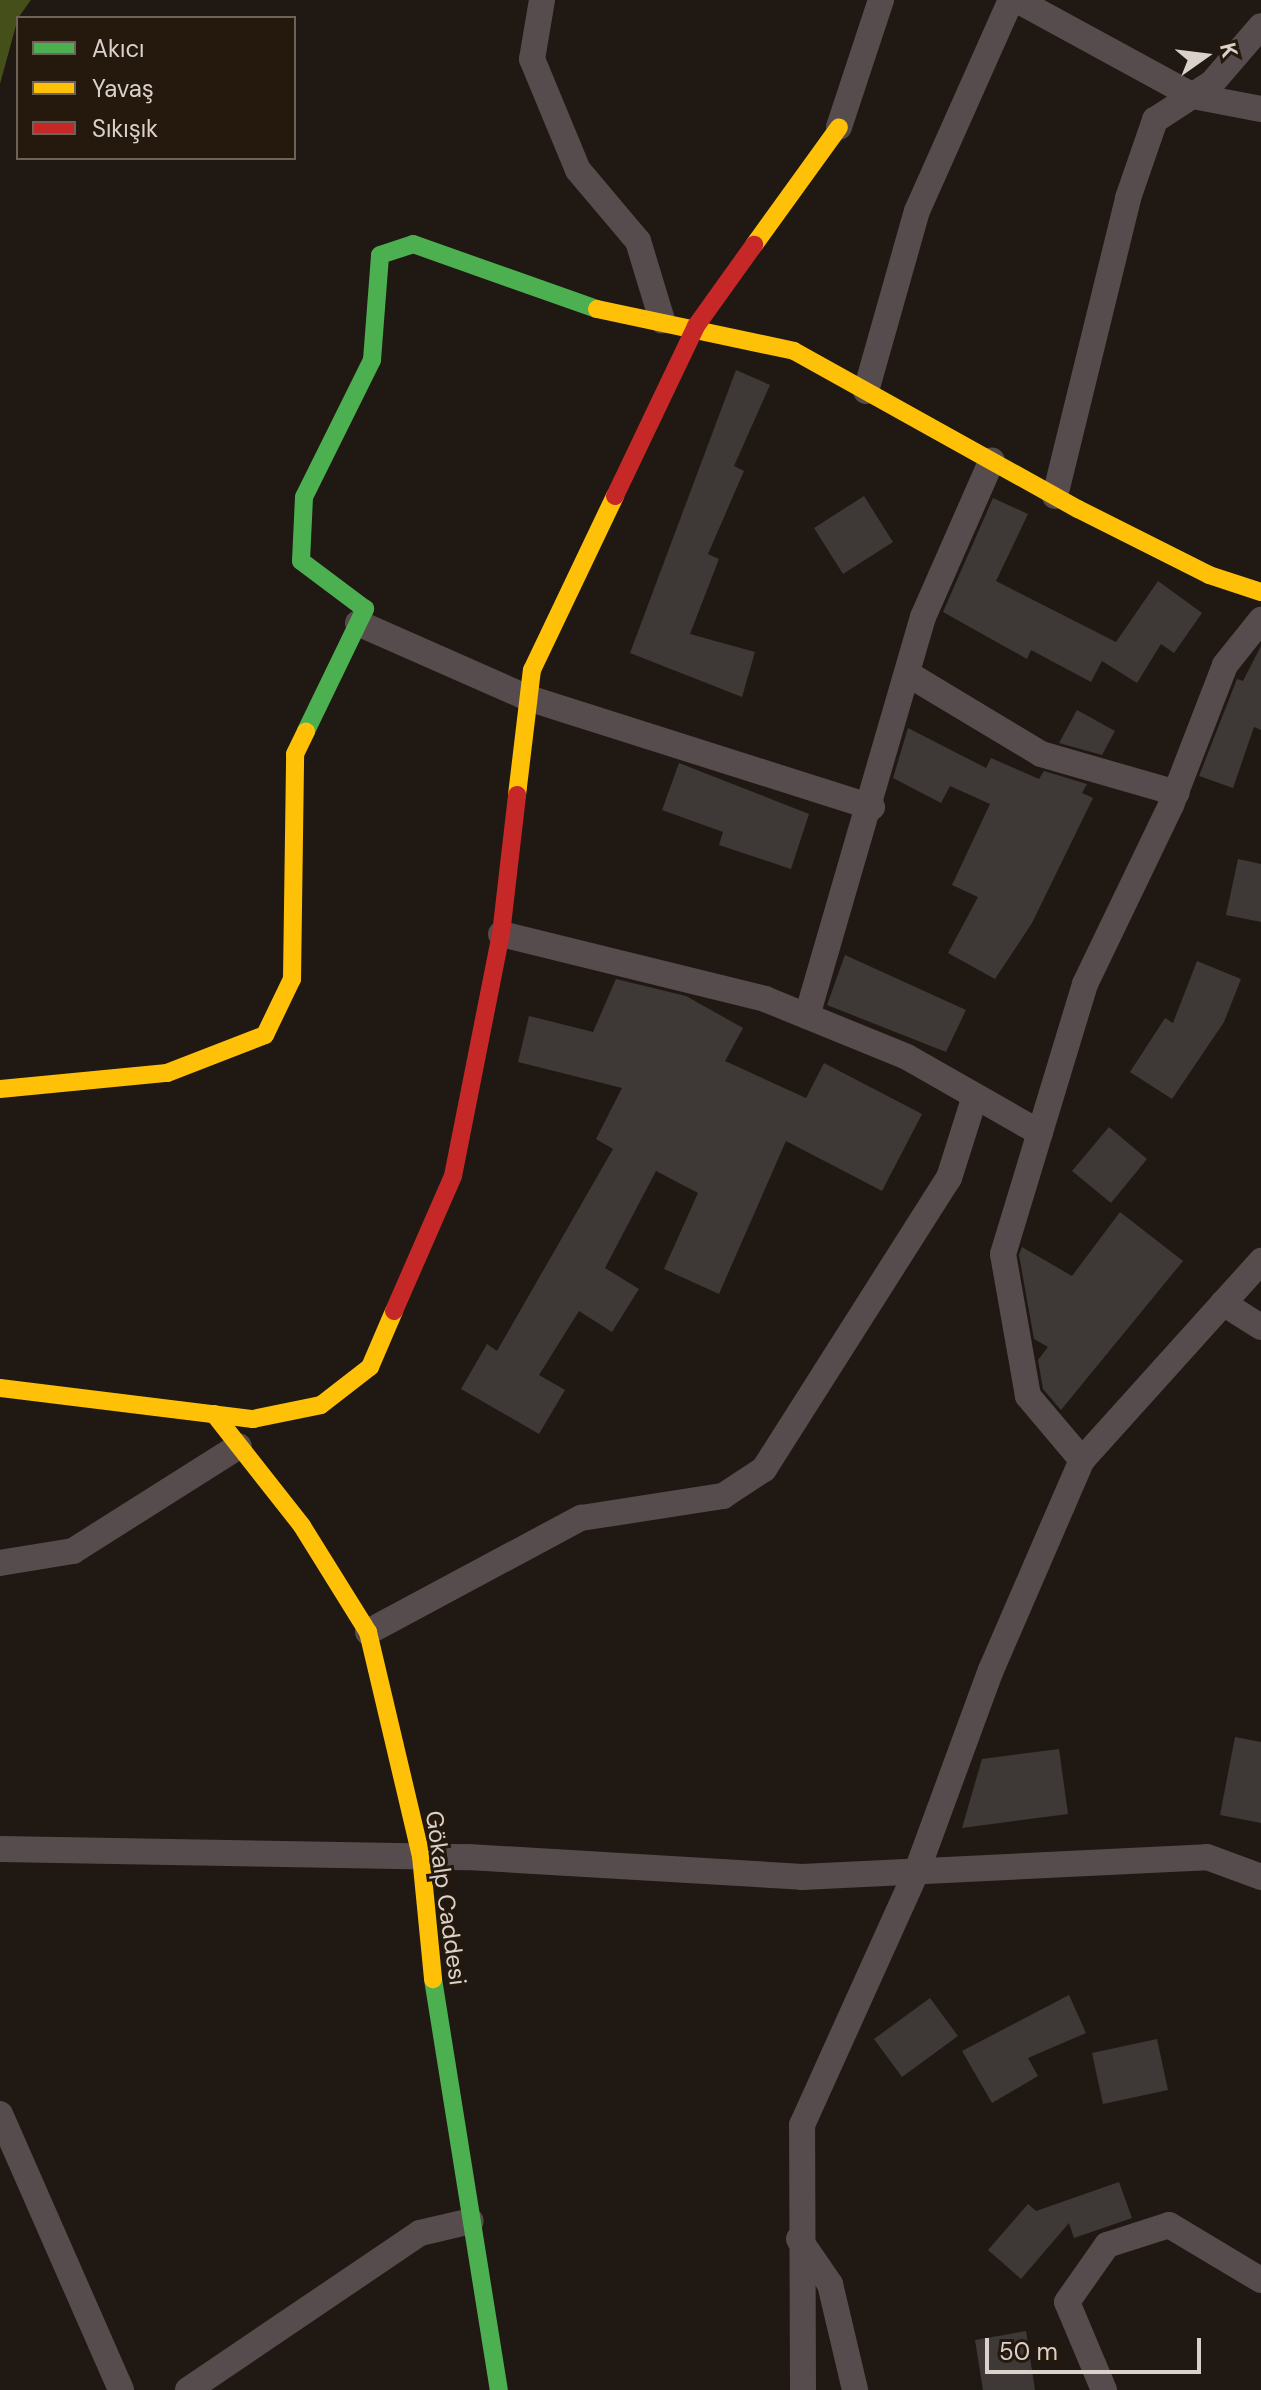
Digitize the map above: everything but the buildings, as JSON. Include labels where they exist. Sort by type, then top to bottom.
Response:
[{"type":"street","points":[[542,0],[532,59],[578,170],[638,241],[662,320]]},
{"type":"street","points":[[0,1388],[253,1419],[321,1405],[370,1367],[453,1176],[501,934],[532,670],[696,326],[839,127],[881,0]]},
{"type":"street","points":[[866,391],[917,211],[1014,0],[1193,96],[1261,109]]},
{"type":"street","points":[[1055,496],[1155,120],[1193,96],[1261,26]]},
{"type":"street","points":[[0,1089],[167,1073],[265,1035],[292,979],[295,754],[365,609],[301,561],[303,510],[372,360],[380,255],[413,244],[602,311],[696,326],[794,351],[1055,496],[1209,575],[1261,592]]},
{"type":"street","points":[[807,1016],[872,807],[923,617],[992,460]]},
{"type":"street","points":[[1082,1460],[1028,1396],[1003,1254],[1085,984],[1176,793],[1225,665],[1261,620]]},
{"type":"street","points":[[358,623],[528,698],[872,807]]},
{"type":"street","points":[[908,674],[1041,754],[1176,793]]},
{"type":"street","points":[[501,934],[807,1016],[907,1057],[1040,1133]]},
{"type":"street","points":[[368,1632],[581,1518],[723,1496],[764,1469],[949,1178],[975,1096]]},
{"type":"street","points":[[803,2390],[799,2239],[802,2125],[918,1868],[991,1670],[1082,1460],[1261,1261]]},
{"type":"street","points":[[1223,1303],[1261,1327]]},
{"type":"street","name":"Gökalp Caddesi","points":[[214,1414],[302,1526],[368,1632],[421,1856],[439,2042],[499,2390]]},
{"type":"street","points":[[0,1563],[73,1551],[239,1446]]},
{"type":"street","points":[[0,1849],[421,1856],[802,1877],[918,1868],[1207,1857],[1261,1877]]},
{"type":"street","points":[[0,2114],[121,2390]]},
{"type":"street","points":[[188,2390],[420,2233],[471,2221]]},
{"type":"street","points":[[1104,2390],[1067,2302],[1107,2245],[1169,2225],[1261,2280]]},
{"type":"street","points":[[799,2239],[830,2284],[855,2390]]},
{"type":"green space","points":[[0,0],[31,0],[19,16],[16,16],[0,84]]},
{"type":"traffic: fast","points":[[306,731],[365,609],[301,561],[304,497],[372,360],[380,255],[413,244],[597,309]]},
{"type":"traffic: fast","points":[[433,1979],[499,2390]]},
{"type":"traffic: slow","points":[[754,245],[839,127]]},
{"type":"traffic: slow","points":[[597,309],[794,351],[1078,509],[1209,575],[1261,592]]},
{"type":"traffic: slow","points":[[517,795],[532,670],[615,496]]},
{"type":"traffic: slow","points":[[0,1089],[167,1073],[265,1035],[292,979],[295,754],[306,731]]},
{"type":"traffic: slow","points":[[0,1388],[253,1419],[321,1405],[370,1367],[394,1311]]},
{"type":"traffic: slow","points":[[214,1414],[302,1526],[368,1632],[421,1856],[433,1979]]},
{"type":"traffic: jam","points":[[615,496],[696,326],[754,245]]},
{"type":"traffic: jam","points":[[394,1311],[453,1176],[501,934],[517,795]]}]
